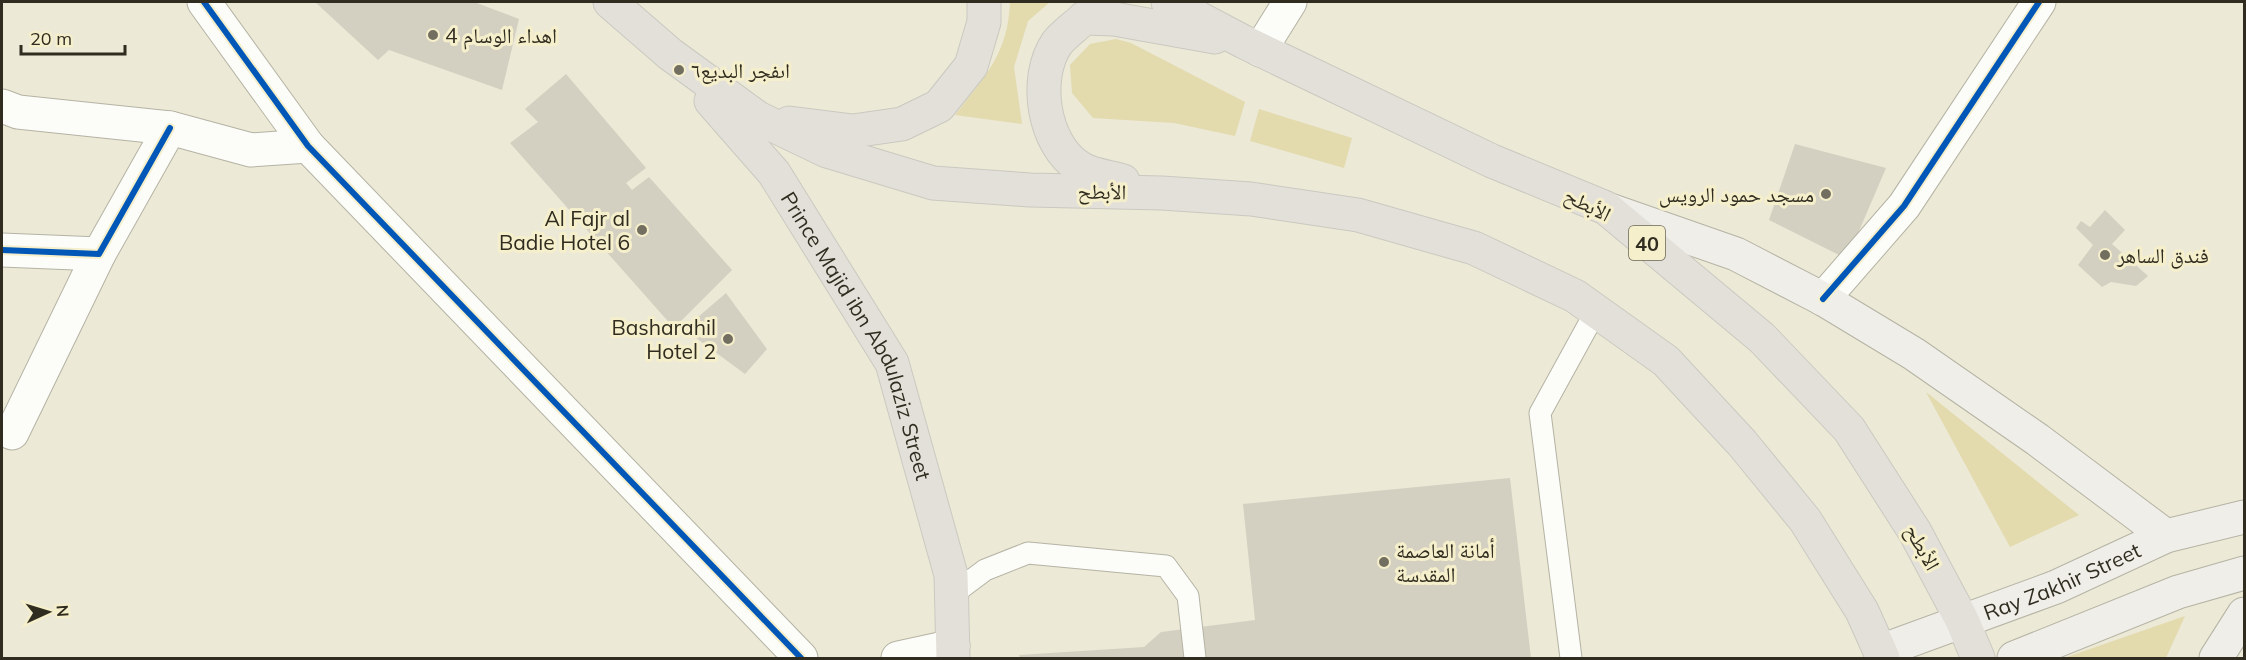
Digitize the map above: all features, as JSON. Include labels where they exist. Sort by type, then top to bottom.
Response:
[{"type":"main road","points":[[610,2],[670,54]]},
{"type":"main road","points":[[758,118],[853,131],[902,124],[939,106],[971,66],[984,22],[984,2]]},
{"type":"main road","name":"الأبطح","points":[[1168,2],[1252,46],[1492,161],[1606,208],[1762,338],[1849,429],[1915,532],[1962,620],[1978,658]]},
{"type":"main road","points":[[1162,193],[1080,168],[1058,148],[1046,117],[1044,76],[1057,43],[1084,18],[1114,19],[1252,46]]},
{"type":"main road","name":"الأبطح","points":[[670,54],[758,118],[827,152],[933,183],[1030,190],[1162,193],[1251,199],[1359,215],[1474,248],[1575,296],[1666,361],[1742,443],[1804,520],[1862,611],[1882,655]]},
{"type":"main road","name":"Prince Majid ibn Abdulaziz Street","points":[[670,54],[774,173],[892,363],[951,575],[953,652]]},
{"type":"main road","points":[[1606,208],[1736,254],[1823,299],[1914,354],[2038,440],[2166,536]]},
{"type":"main road","name":"Ray Zakhir Street","points":[[1882,655],[1962,620],[2056,587],[2166,536],[2244,517]]},
{"type":"main road","points":[[2014,658],[2178,592],[2244,573]]},
{"type":"main road","points":[[2216,658],[2244,614]]},
{"type":"street","points":[[204,2],[308,146],[801,658]]},
{"type":"street","points":[[1252,46],[1290,2]]},
{"type":"street","points":[[1823,299],[1904,206],[2039,2]]},
{"type":"street","points":[[2,106],[18,112],[170,128],[251,150],[308,146]]},
{"type":"street","points":[[12,433],[99,254],[170,128]]},
{"type":"street","points":[[2,250],[99,254]]},
{"type":"street","points":[[898,658],[953,652]]},
{"type":"lane","points":[[1571,658],[1540,412],[1596,311]]},
{"type":"lane","points":[[953,594],[986,570],[1028,553],[1166,566],[1188,596],[1195,658]]},
{"type":"shaded area","points":[[1010,2],[1050,2],[1028,21],[1014,67],[1022,124],[955,115],[985,76],[1000,50],[1005,36]]},
{"type":"shaded area","points":[[1116,39],[1131,43],[1245,102],[1235,136],[1174,123],[1093,118],[1072,93],[1070,65],[1090,44]]},
{"type":"shaded area","points":[[1259,109],[1352,138],[1344,168],[1250,141]]},
{"type":"shaded area","points":[[1926,392],[2079,515],[2010,547]]},
{"type":"shaded area","points":[[2185,616],[2166,658],[2064,658]]},
{"type":"building","name":"اهداء الوسام 4","points":[[315,2],[474,2],[519,19],[502,90],[389,50],[378,60]]},
{"type":"building","name":"Al Fajr al Badie Hotel 6","points":[[566,74],[646,168],[626,183],[632,190],[649,177],[732,270],[674,328],[510,143],[538,122],[525,109]]},
{"type":"building","name":"مسجد حمود الرويس","points":[[1795,144],[1886,168],[1847,259],[1769,220]]},
{"type":"building","name":"فندق الساهر","points":[[2105,210],[2125,230],[2112,244],[2148,276],[2136,286],[2111,282],[2102,287],[2078,265],[2093,245],[2076,228],[2081,221],[2090,227]]},
{"type":"building","name":"Basharahil Hotel 2","points":[[726,293],[767,349],[745,374],[684,329]]},
{"type":"building","name":"أمانة العاصمة المقدسة","points":[[1510,478],[1531,658],[1020,658],[1019,655],[1144,647],[1161,632],[1255,620],[1243,504]]},
{"type":"cycle path","points":[[204,2],[308,146],[801,658]]},
{"type":"cycle path","points":[[1823,299],[1904,206],[2039,2]]},
{"type":"cycle path","points":[[2,250],[99,254],[170,128]]},
{"type":"place","name":"اهداء الوسام 4","points":[[433,35]]},
{"type":"place","name":"اىفجر البديع٦","points":[[679,70]]},
{"type":"place","name":"مسجد حمود الرويس","points":[[1826,194]]},
{"type":"place","name":"Al Fajr al Badie Hotel 6","points":[[642,230]]},
{"type":"place","name":"فندق الساهر","points":[[2105,255]]},
{"type":"place","name":"Basharahil Hotel 2","points":[[728,339]]},
{"type":"place","name":"أمانة العاصمة المقدسة","points":[[1384,562]]}]
